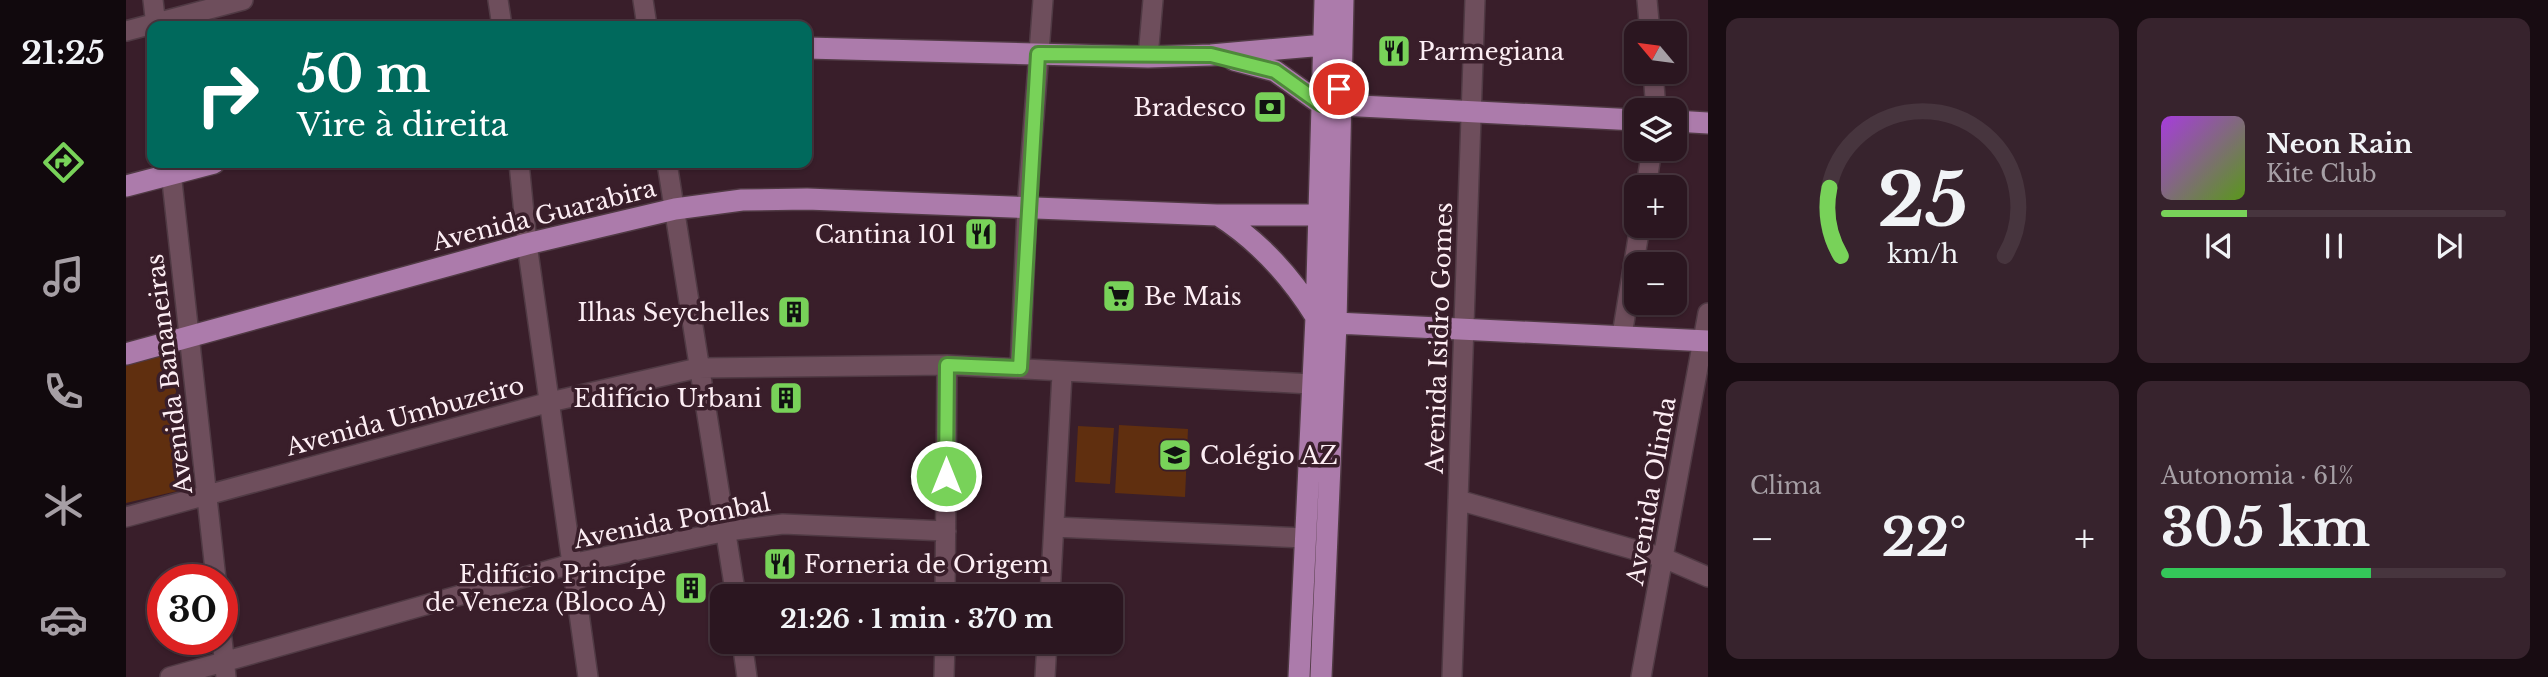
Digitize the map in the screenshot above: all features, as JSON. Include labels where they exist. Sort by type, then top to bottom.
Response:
[{"type":"main road","points":[[1321,677],[1332,44],[1325,0]]},
{"type":"main road","points":[[1332,44],[1343,0]]},
{"type":"main road","points":[[812,48],[1149,57],[1211,55],[1332,44]]},
{"type":"main road","points":[[1211,55],[1275,71],[1330,105],[1624,120]]},
{"type":"main road","points":[[1299,677],[1311,384],[1326,320],[1317,215],[1330,105]]},
{"type":"main road","points":[[1687,122],[1708,123]]},
{"type":"main road","points":[[126,186],[171,169]]},
{"type":"main road","name":"Avenida Guarabira","points":[[126,354],[527,244],[675,209],[742,200],[785,199],[1217,215],[1317,215]]},
{"type":"main road","points":[[1217,215],[1264,250],[1326,320],[1706,340]]},
{"type":"street","points":[[153,0],[156,21]]},
{"type":"street","points":[[170,21],[243,0]]},
{"type":"street","points":[[498,0],[501,21]]},
{"type":"street","points":[[643,0],[646,21]]},
{"type":"street","points":[[1020,368],[1027,208],[1043,0]]},
{"type":"street","points":[[1149,57],[1153,0]]},
{"type":"street","name":"Avenida Isidro Gomes","points":[[1452,677],[1475,0]]},
{"type":"street","points":[[1647,0],[1649,21]]},
{"type":"street","points":[[126,31],[147,27]]},
{"type":"street","points":[[519,168],[527,244],[588,677]]},
{"type":"street","points":[[668,168],[734,584]]},
{"type":"street","name":"Avenida Bananeiras","points":[[171,169],[215,564]]},
{"type":"street","points":[[1622,335],[1638,238]]},
{"type":"street","name":"Avenida Olinda","points":[[1642,677],[1706,340],[1708,313]]},
{"type":"street","points":[[945,584],[947,365]]},
{"type":"street","name":"Avenida Umbuzeiro","points":[[126,517],[550,402],[698,368],[947,365],[1020,368],[1062,374],[1311,384]]},
{"type":"street","points":[[1051,584],[1062,374]]},
{"type":"street","points":[[1458,500],[1664,558],[1708,577]]},
{"type":"street","name":"Avenida Pombal","points":[[170,677],[225,670],[571,564],[727,531],[783,524],[946,531]]},
{"type":"street","points":[[1054,527],[1305,538]]},
{"type":"street","points":[[744,654],[747,677]]},
{"type":"street","points":[[944,677],[945,654]]},
{"type":"street","points":[[1045,677],[1046,654]]},
{"type":"shaded area","points":[[172,351],[186,489],[126,503],[126,362]]},
{"type":"shaded area","points":[[1119,425],[1188,429],[1185,497],[1115,493]]},
{"type":"shaded area","points":[[1078,426],[1114,428],[1110,484],[1075,482]]},
{"type":"place","name":"Parmegiana","points":[[1394,51]]},
{"type":"place","name":"Bradesco","points":[[1270,107]]},
{"type":"place","name":"Cantina 101","points":[[981,234]]},
{"type":"place","name":"Be Mais","points":[[1119,296]]},
{"type":"place","name":"Ilhas Seychelles","points":[[794,312]]},
{"type":"place","name":"Edifício Urbani","points":[[786,398]]},
{"type":"place","name":"Colégio AZ","points":[[1175,455]]},
{"type":"place","name":"Forneria de Origem","points":[[780,564]]},
{"type":"place","name":"Edifício Princípe de Veneza (Bloco A)","points":[[691,588]]},
{"type":"route","points":[[946,476],[947,365],[1020,368],[1027,208],[1038,54],[1149,57],[1211,55],[1275,71],[1321,104],[1339,106],[1339,89]]}]
